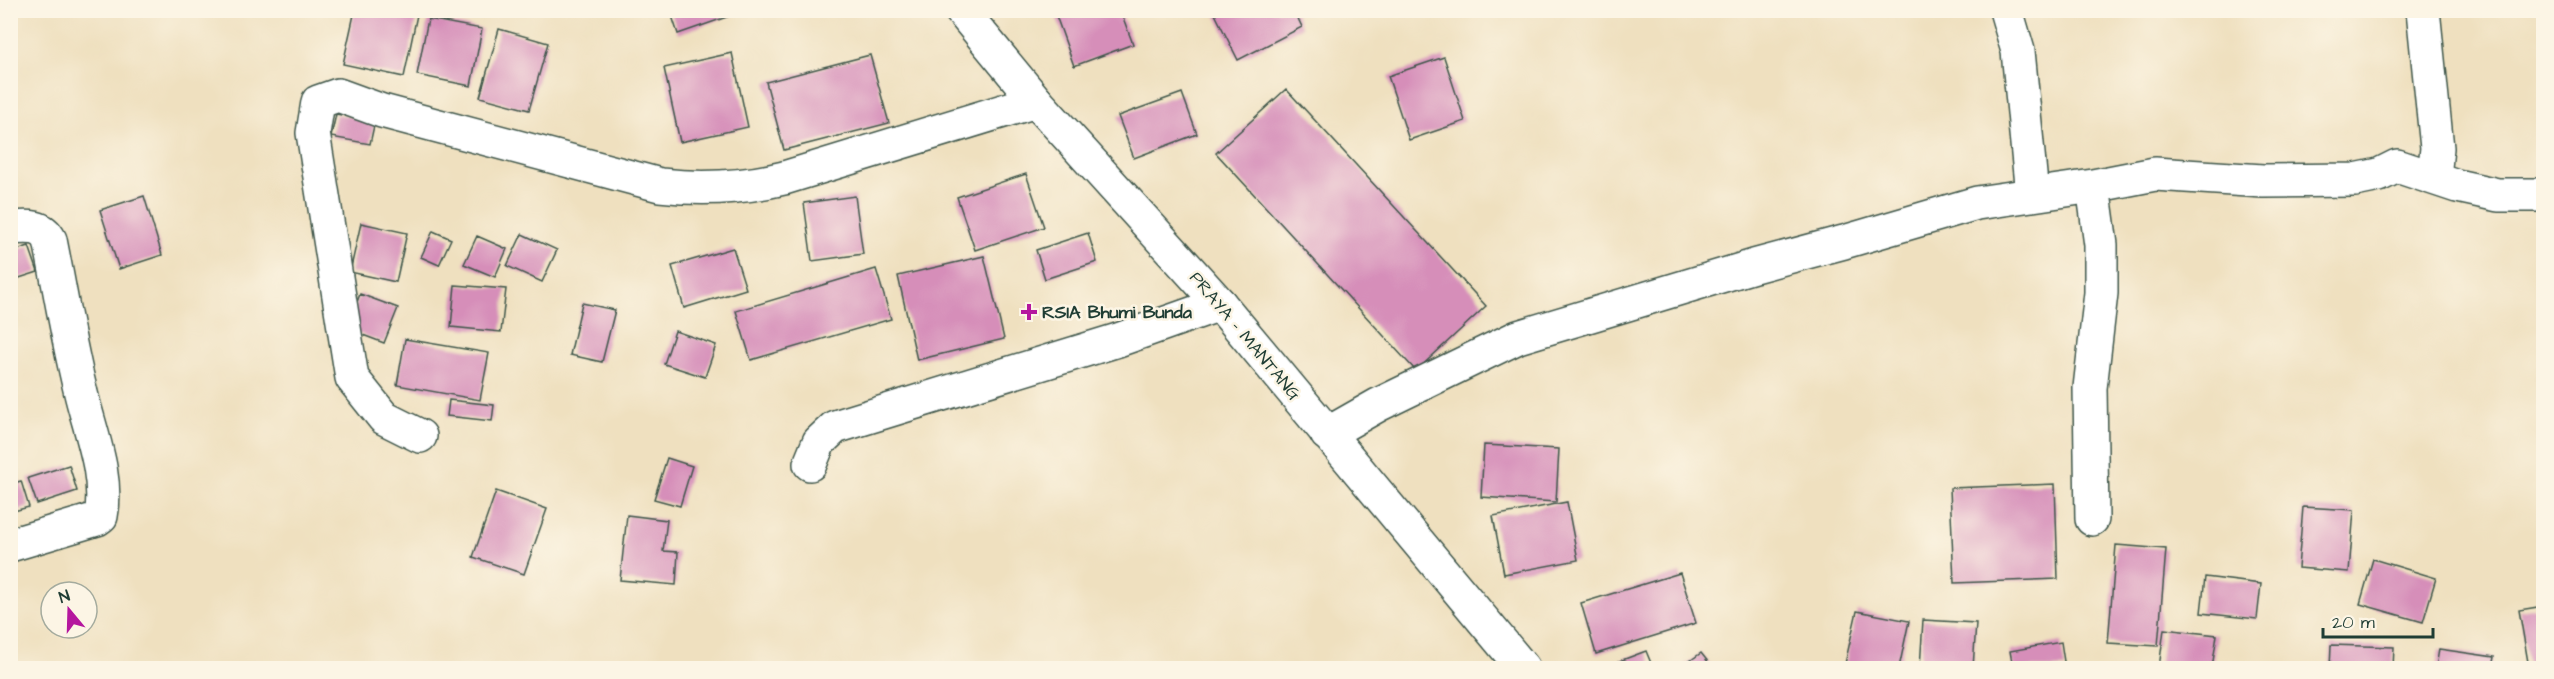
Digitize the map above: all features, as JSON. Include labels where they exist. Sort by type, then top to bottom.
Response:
[{"type":"street","name":"PRAYA - MANTANG","points":[[961,10],[1036,101],[1220,304],[1441,567],[1523,669]]},
{"type":"street","points":[[2006,10],[2018,51],[2032,195]]},
{"type":"street","points":[[2423,10],[2437,148],[2434,177]]},
{"type":"street","points":[[420,436],[384,418],[352,378],[312,133],[318,102],[338,95],[382,111],[660,185],[705,189],[752,186],[784,178],[1036,101]]},
{"type":"street","points":[[1327,434],[1448,369],[1518,337],[1977,203],[2093,186],[2155,174],[2253,180],[2355,180],[2379,175],[2397,166],[2457,186],[2498,195],[2544,195]]},
{"type":"street","points":[[2092,519],[2090,388],[2101,293],[2101,245],[2093,186]]},
{"type":"street","points":[[10,228],[36,228],[46,233],[50,240],[103,493],[101,516],[97,519],[10,545]]},
{"type":"street","points":[[810,464],[819,442],[835,428],[1118,340],[1220,304]]},
{"type":"building","points":[[355,10],[418,10],[404,77],[343,64]]},
{"type":"building","points":[[670,10],[744,10],[744,11],[678,34]]},
{"type":"building","points":[[1054,10],[1120,10],[1133,44],[1074,66]]},
{"type":"building","points":[[1213,10],[1294,10],[1302,27],[1238,60]]},
{"type":"building","points":[[428,19],[482,29],[471,86],[417,75]]},
{"type":"building","points":[[499,29],[548,43],[529,110],[480,97]]},
{"type":"building","points":[[732,53],[748,127],[680,142],[664,68]]},
{"type":"building","points":[[870,55],[889,123],[784,150],[766,82]]},
{"type":"building","points":[[1444,57],[1465,121],[1409,140],[1388,76]]},
{"type":"building","points":[[1286,89],[1486,306],[1416,371],[1216,153]]},
{"type":"building","points":[[1182,93],[1197,134],[1134,158],[1118,116]]},
{"type":"building","points":[[336,114],[375,121],[370,144],[331,137]]},
{"type":"building","points":[[1026,174],[1044,227],[975,250],[957,197]]},
{"type":"building","points":[[144,196],[162,255],[119,269],[100,210]]},
{"type":"building","points":[[855,196],[863,254],[812,261],[804,203]]},
{"type":"building","points":[[361,223],[407,233],[396,282],[350,272]]},
{"type":"building","points":[[433,231],[451,239],[439,265],[421,257]]},
{"type":"building","points":[[1088,233],[1097,262],[1045,279],[1036,250]]},
{"type":"building","points":[[522,234],[557,250],[542,282],[507,266]]},
{"type":"building","points":[[477,236],[507,249],[495,277],[464,264]]},
{"type":"building","points":[[29,246],[38,272],[10,281],[10,252]]},
{"type":"building","points":[[733,248],[746,289],[684,308],[672,266]]},
{"type":"building","points":[[984,256],[1004,339],[917,360],[898,276]]},
{"type":"building","points":[[876,269],[891,319],[751,360],[736,311]]},
{"type":"building","points":[[455,285],[506,289],[501,332],[451,327]]},
{"type":"building","points":[[360,294],[398,308],[384,343],[347,329]]},
{"type":"building","points":[[582,303],[615,310],[602,362],[570,355]]},
{"type":"building","points":[[675,331],[716,345],[705,377],[664,364]]},
{"type":"building","points":[[405,339],[489,353],[480,400],[397,385]]},
{"type":"building","points":[[449,400],[494,405],[492,421],[447,416]]},
{"type":"building","points":[[1484,445],[1559,449],[1556,502],[1481,497]]},
{"type":"building","points":[[667,458],[692,466],[680,506],[654,499]]},
{"type":"building","points":[[69,465],[77,491],[37,504],[28,478]]},
{"type":"building","points":[[21,481],[29,507],[10,512],[10,484]]},
{"type":"building","points":[[2055,484],[2058,579],[1954,583],[1950,488]]},
{"type":"building","points":[[496,491],[547,509],[524,574],[473,557]]},
{"type":"building","points":[[1567,502],[1578,560],[1504,574],[1493,516]]},
{"type":"building","points":[[2303,507],[2354,510],[2349,572],[2298,568]]},
{"type":"building","points":[[627,515],[667,520],[663,551],[678,552],[676,585],[620,580]]},
{"type":"building","points":[[2116,545],[2166,549],[2158,646],[2108,643]]},
{"type":"building","points":[[2373,559],[2436,578],[2423,622],[2360,604]]},
{"type":"building","points":[[1680,573],[1696,623],[1596,654],[1581,603]]},
{"type":"building","points":[[2205,577],[2261,584],[2257,619],[2201,613]]},
{"type":"building","points":[[2544,606],[2544,668],[2529,668],[2519,610]]},
{"type":"building","points":[[1857,611],[1909,621],[1899,668],[1844,668]]},
{"type":"building","points":[[1923,620],[1976,623],[1973,668],[1920,668]]},
{"type":"building","points":[[2164,629],[2217,635],[2212,668],[2159,668]]},
{"type":"building","points":[[2061,642],[2065,668],[2013,668],[2010,651]]},
{"type":"building","points":[[2331,645],[2394,647],[2393,668],[2330,668]]},
{"type":"building","points":[[2439,649],[2494,657],[2492,668],[2436,668]]},
{"type":"building","points":[[1646,651],[1653,668],[1601,668]]},
{"type":"building","points":[[1701,653],[1713,668],[1680,668]]},
{"type":"place","name":"RSIA Bhumi Bunda","points":[[1029,312]]}]
